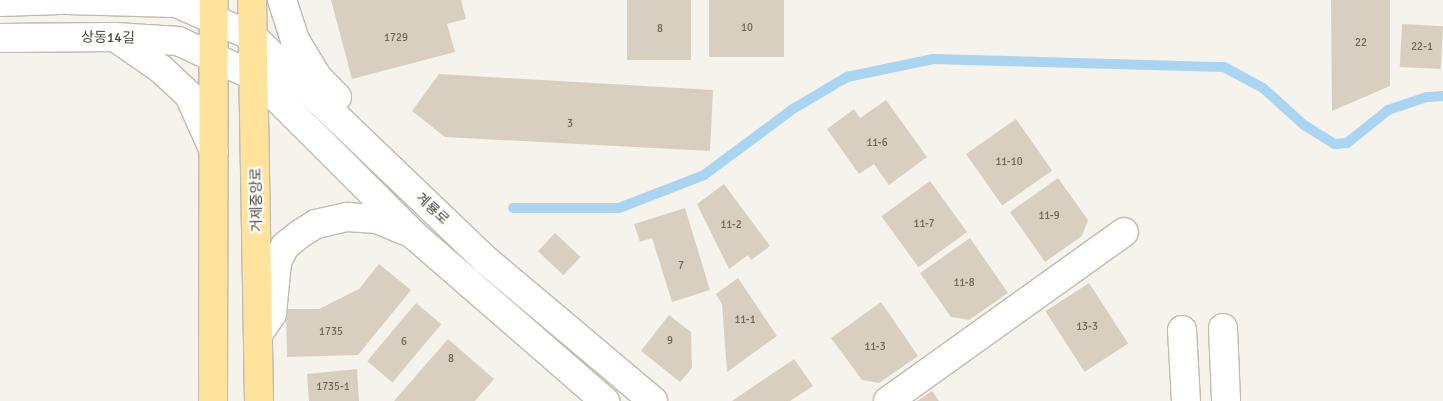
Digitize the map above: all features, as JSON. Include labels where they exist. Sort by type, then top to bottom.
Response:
[{"type":"main road","name":"거제중앙로","points":[[252,0],[252,36],[256,76],[259,401]]},
{"type":"main road","points":[[213,401],[214,151],[212,58],[214,9]]},
{"type":"street","points":[[0,2],[60,0]]},
{"type":"street","points":[[67,0],[176,3],[214,9]]},
{"type":"street","points":[[282,0],[295,40],[318,78],[388,148],[487,261]]},
{"type":"street","name":"계룡로","points":[[214,9],[252,36],[487,261],[651,400]]},
{"type":"street","points":[[115,37],[161,69],[190,95],[214,151]]},
{"type":"street","name":"상동14길","points":[[0,38],[115,37],[178,41],[212,58]]},
{"type":"street","points":[[212,58],[256,76],[415,236],[605,401]]},
{"type":"street","points":[[259,333],[272,314],[278,262],[285,246],[316,224],[347,217],[376,219],[415,236]]},
{"type":"street","points":[[888,401],[1124,232]]},
{"type":"street","points":[[1223,328],[1226,401]]},
{"type":"street","points":[[1182,330],[1186,401]]},
{"type":"building","points":[[331,0],[461,0],[466,19],[447,24],[455,52],[352,79]]},
{"type":"building","points":[[627,0],[691,0],[691,60],[627,60]]},
{"type":"building","points":[[709,0],[784,0],[784,57],[709,57]]},
{"type":"building","points":[[1331,0],[1390,0],[1390,86],[1332,111]]},
{"type":"building","points":[[1402,24],[1443,26],[1441,69],[1400,67]]},
{"type":"building","points":[[439,74],[713,90],[710,151],[445,137],[412,111]]},
{"type":"building","points":[[886,100],[927,157],[889,185],[874,164],[859,174],[827,129],[854,109],[860,118]]},
{"type":"building","points":[[1016,119],[1052,171],[1002,206],[966,154]]},
{"type":"building","points":[[1058,178],[1088,220],[1082,236],[1045,262],[1010,212]]},
{"type":"building","points":[[930,181],[967,232],[918,267],[881,216]]},
{"type":"building","points":[[724,184],[770,246],[751,260],[748,255],[729,269],[697,204]]},
{"type":"building","points":[[685,208],[710,290],[672,302],[652,238],[640,242],[634,224]]},
{"type":"building","points":[[555,233],[581,257],[564,275],[538,251]]},
{"type":"building","points":[[970,238],[1008,293],[969,320],[951,317],[920,273]]},
{"type":"building","points":[[379,264],[411,290],[358,355],[287,357],[286,309],[319,309],[359,289]]},
{"type":"building","points":[[738,278],[777,336],[727,372],[722,304],[716,294]]},
{"type":"building","points":[[1089,283],[1128,343],[1085,372],[1045,311]]},
{"type":"building","points":[[881,302],[918,356],[879,383],[862,380],[831,338]]},
{"type":"building","points":[[416,303],[441,324],[392,382],[367,361]]},
{"type":"building","points":[[669,315],[691,332],[692,368],[680,382],[641,351]]},
{"type":"building","points":[[448,339],[494,379],[475,401],[394,401]]},
{"type":"building","points":[[794,359],[813,386],[790,401],[732,401]]},
{"type":"building","points":[[357,369],[359,401],[309,401],[307,374]]},
{"type":"building","points":[[932,391],[939,401],[917,401]]},
{"type":"waterway","points":[[513,208],[619,208],[704,175],[793,109],[847,77],[933,59],[1224,67],[1263,88],[1304,125],[1335,144],[1347,143],[1388,110],[1427,97],[1443,96]]}]
